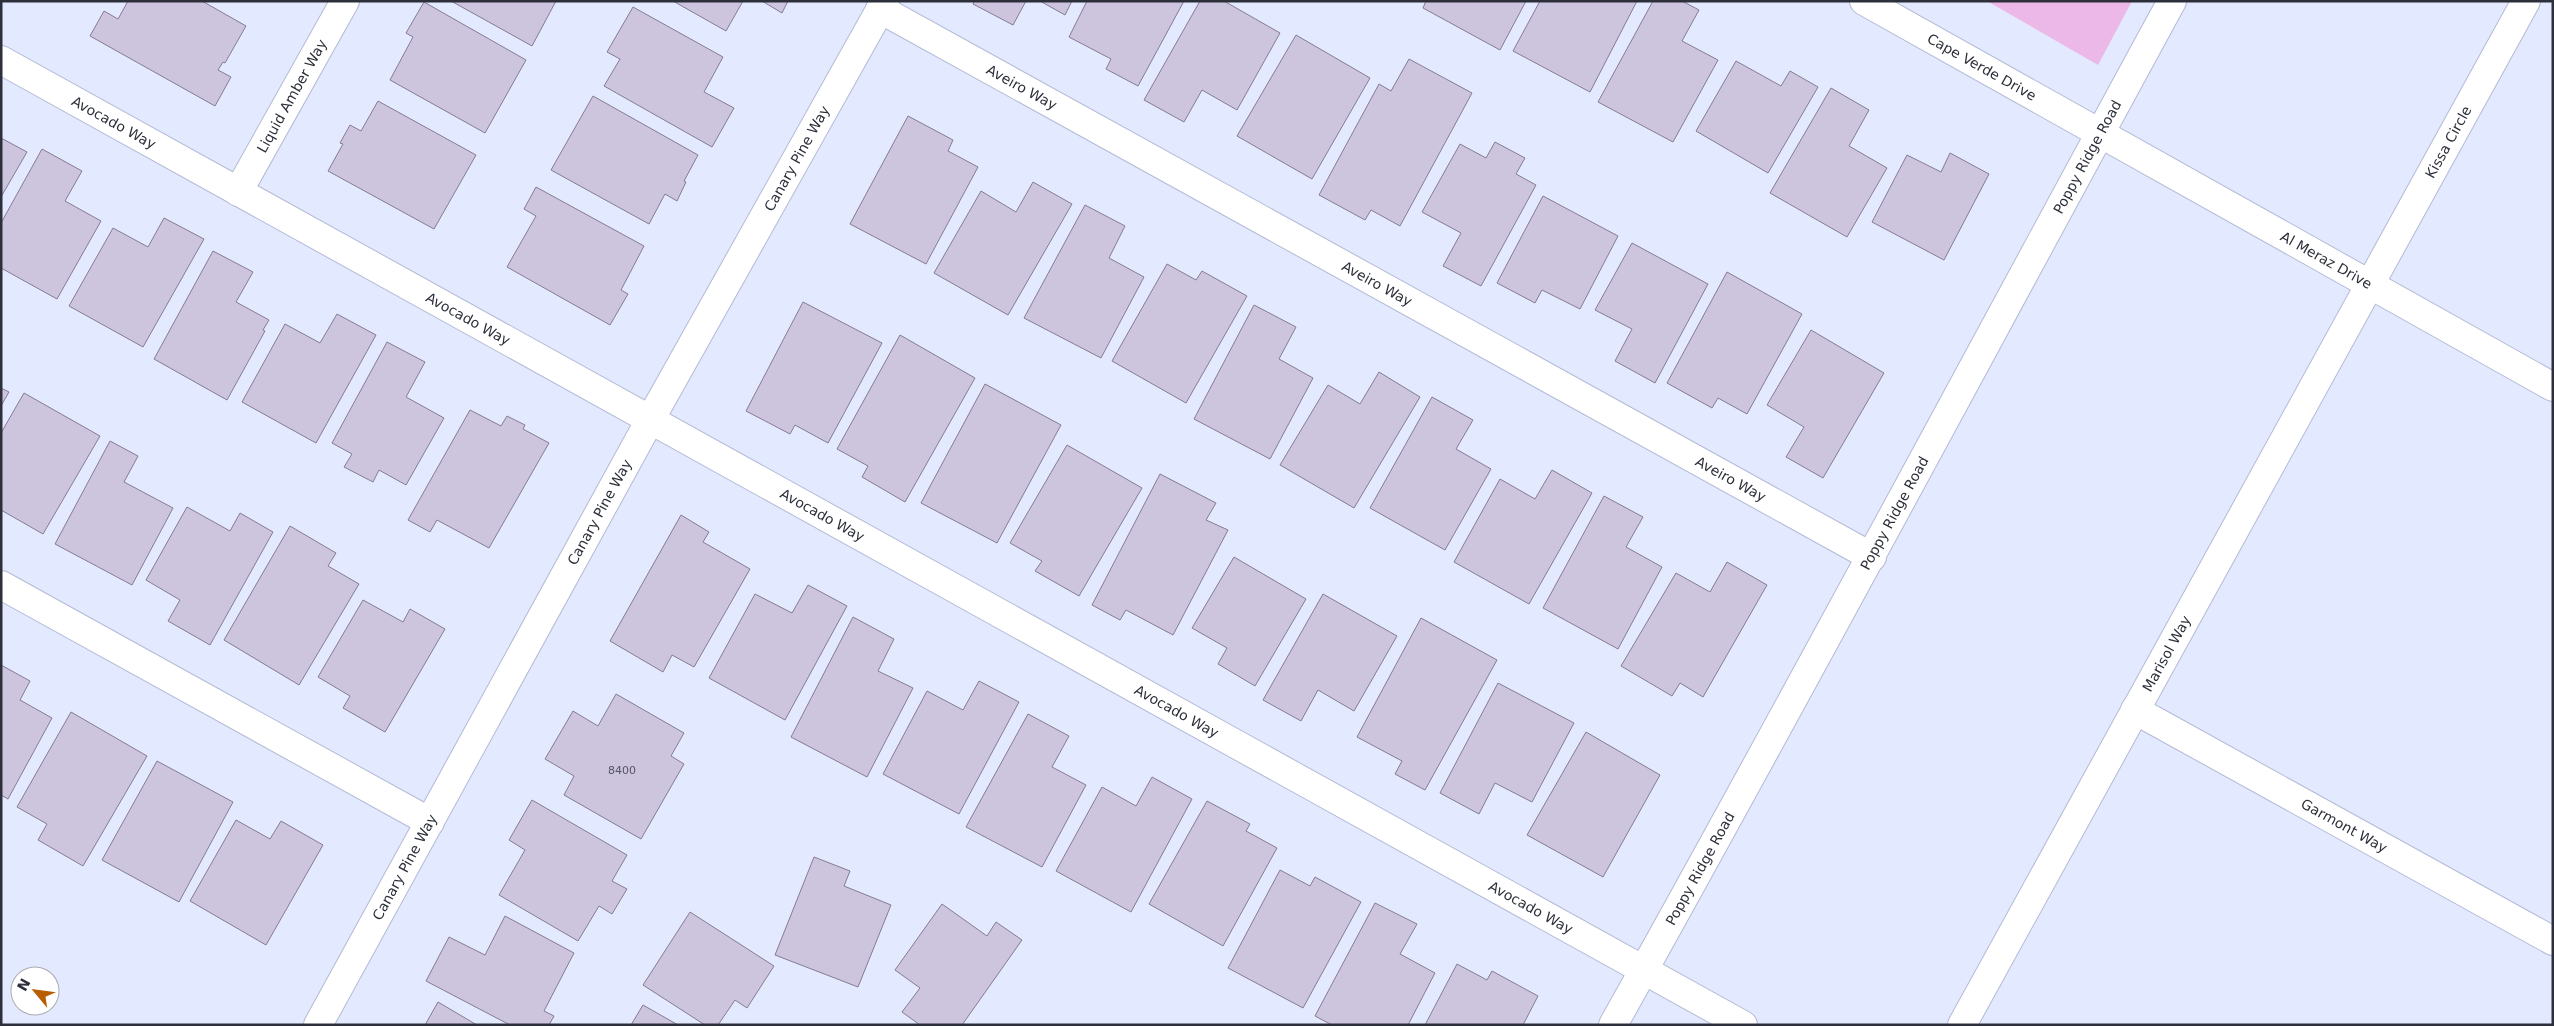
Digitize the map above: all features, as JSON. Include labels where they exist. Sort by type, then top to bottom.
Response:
[{"type":"street","name":"Liquid Amber Way","points":[[238,192],[345,1]]},
{"type":"street","name":"Cape Verde Drive","points":[[1864,1],[2099,133]]},
{"type":"street","name":"Poppy Ridge Road","points":[[1613,1025],[1872,557],[2099,133],[2172,1]]},
{"type":"street","name":"Kissa Circle","points":[[2370,284],[2526,1]]},
{"type":"street","name":"Canary Pine Way","points":[[318,1025],[650,420],[882,5]]},
{"type":"street","name":"Aveiro Way","points":[[882,5],[1872,557]]},
{"type":"street","name":"Avocado Way","points":[[1,60],[1743,1025]]},
{"type":"street","name":"Al Meraz Drive","points":[[2099,133],[2553,387]]},
{"type":"street","name":"Marisol Way","points":[[1962,1025],[2370,284]]},
{"type":"street","points":[[1,585],[430,822]]},
{"type":"street","name":"Garmont Way","points":[[2136,710],[2553,941]]},
{"type":"shaded area","points":[[1987,1],[2132,1],[2098,65]]},
{"type":"building","points":[[128,1],[202,1],[246,26],[225,63],[223,62],[218,70],[231,77],[215,106],[90,36],[104,11],[118,19]]},
{"type":"building","points":[[451,1],[556,1],[532,46]]},
{"type":"building","points":[[673,1],[743,1],[726,31]]},
{"type":"building","points":[[762,1],[788,1],[782,13]]},
{"type":"building","points":[[974,1],[1026,1],[1013,25],[973,4]]},
{"type":"building","points":[[1040,1],[1072,1],[1065,15]]},
{"type":"building","points":[[1087,1],[1184,1],[1138,86],[1106,69],[1111,59],[1069,37]]},
{"type":"building","points":[[1200,1],[1224,1],[1280,33],[1237,110],[1202,90],[1184,122],[1144,100]]},
{"type":"building","points":[[1426,1],[1526,1],[1500,50],[1423,8]]},
{"type":"building","points":[[1540,1],[1637,1],[1590,92],[1513,51]]},
{"type":"building","points":[[1653,1],[1682,1],[1699,10],[1682,41],[1718,60],[1673,142],[1598,102]]},
{"type":"building","points":[[424,2],[526,60],[485,133],[390,80],[413,37],[406,33]]},
{"type":"building","points":[[633,7],[723,57],[704,92],[734,108],[712,147],[604,86],[620,59],[607,52]]},
{"type":"building","points":[[1296,35],[1370,78],[1312,179],[1237,136]]},
{"type":"building","points":[[1409,59],[1472,93],[1400,226],[1371,210],[1365,220],[1319,195],[1379,84],[1391,91]]},
{"type":"building","points":[[1736,61],[1781,86],[1790,71],[1818,87],[1768,173],[1696,131]]},
{"type":"building","points":[[1831,88],[1869,110],[1849,146],[1887,168],[1847,237],[1770,193]]},
{"type":"building","points":[[593,96],[698,155],[684,181],[686,182],[677,201],[665,194],[649,224],[551,170]]},
{"type":"building","points":[[378,101],[476,155],[434,229],[328,171],[343,144],[340,143],[350,125],[361,131]]},
{"type":"building","points":[[908,116],[953,140],[948,151],[978,167],[926,264],[850,224]]},
{"type":"building","points":[[1,138],[27,152],[1,197]]},
{"type":"building","points":[[1495,142],[1525,158],[1516,174],[1536,185],[1481,286],[1443,266],[1461,233],[1422,212],[1460,144],[1486,158]]},
{"type":"building","points":[[42,149],[82,171],[65,201],[101,221],[57,299],[1,268],[1,223]]},
{"type":"building","points":[[1950,153],[1989,174],[1944,260],[1872,222],[1907,155],[1941,172]]},
{"type":"building","points":[[1033,182],[1072,204],[1008,315],[934,273],[981,191],[1016,212]]},
{"type":"building","points":[[536,187],[644,246],[621,290],[628,294],[610,325],[507,267],[536,216],[524,209]]},
{"type":"building","points":[[1543,196],[1618,236],[1580,309],[1542,290],[1535,303],[1497,283]]},
{"type":"building","points":[[1085,205],[1125,226],[1109,258],[1144,277],[1101,358],[1024,318]]},
{"type":"building","points":[[164,218],[204,239],[143,347],[69,306],[113,228],[148,247]]},
{"type":"building","points":[[1632,243],[1708,284],[1655,383],[1615,361],[1632,329],[1595,310]]},
{"type":"building","points":[[213,251],[253,272],[236,302],[269,320],[263,330],[265,331],[227,400],[154,359]]},
{"type":"building","points":[[1167,264],[1196,280],[1202,271],[1247,296],[1186,403],[1112,361]]},
{"type":"building","points":[[1727,272],[1802,314],[1747,414],[1718,398],[1712,408],[1667,383]]},
{"type":"building","points":[[803,302],[882,343],[828,443],[795,425],[790,434],[746,411]]},
{"type":"building","points":[[1254,305],[1296,327],[1279,359],[1313,378],[1270,459],[1194,419]]},
{"type":"building","points":[[337,314],[376,335],[316,443],[242,402],[285,324],[320,343]]},
{"type":"building","points":[[1811,330],[1884,373],[1823,478],[1786,457],[1804,427],[1767,405]]},
{"type":"building","points":[[900,335],[975,378],[905,502],[862,477],[868,466],[837,449]]},
{"type":"building","points":[[387,342],[425,362],[406,397],[444,418],[406,485],[379,470],[373,482],[344,467],[352,454],[332,443]]},
{"type":"building","points":[[1379,372],[1420,397],[1354,508],[1280,465],[1328,385],[1360,404]]},
{"type":"building","points":[[985,384],[1061,425],[997,543],[921,503]]},
{"type":"building","points":[[1,388],[9,392],[1,406]]},
{"type":"building","points":[[24,393],[100,436],[43,534],[1,510],[1,433]]},
{"type":"building","points":[[1432,397],[1473,420],[1456,449],[1491,469],[1445,550],[1370,508]]},
{"type":"building","points":[[470,410],[501,426],[507,416],[525,425],[523,429],[549,443],[489,548],[437,520],[430,532],[408,520]]},
{"type":"building","points":[[110,441],[138,456],[124,482],[173,508],[132,585],[55,544]]},
{"type":"building","points":[[1067,445],[1142,488],[1079,596],[1035,571],[1042,561],[1010,543]]},
{"type":"building","points":[[1552,470],[1592,493],[1529,604],[1454,562],[1500,479],[1535,499]]},
{"type":"building","points":[[1160,474],[1216,503],[1206,520],[1228,530],[1173,635],[1126,610],[1120,620],[1092,605]]},
{"type":"building","points":[[1604,496],[1643,517],[1626,547],[1662,567],[1618,649],[1543,608]]},
{"type":"building","points":[[187,507],[230,531],[240,513],[273,532],[210,645],[168,621],[180,600],[146,580]]},
{"type":"building","points":[[681,515],[709,532],[703,542],[750,569],[694,667],[672,655],[663,672],[610,641]]},
{"type":"building","points":[[290,526],[336,553],[328,566],[359,584],[299,685],[224,640]]},
{"type":"building","points":[[1234,557],[1306,599],[1255,686],[1218,664],[1227,648],[1192,628]]},
{"type":"building","points":[[1727,562],[1767,585],[1703,697],[1680,683],[1672,696],[1621,666],[1676,573],[1710,592]]},
{"type":"building","points":[[808,585],[847,606],[785,720],[709,678],[755,594],[792,613]]},
{"type":"building","points":[[1323,594],[1397,636],[1354,711],[1318,690],[1301,721],[1263,700]]},
{"type":"building","points":[[363,600],[403,622],[410,609],[445,629],[385,732],[343,708],[350,696],[318,677]]},
{"type":"building","points":[[853,617],[894,639],[878,671],[913,688],[867,777],[791,737]]},
{"type":"building","points":[[1421,618],[1497,660],[1425,790],[1395,774],[1402,761],[1357,737]]},
{"type":"building","points":[[1,665],[30,681],[20,700],[52,718],[8,799],[1,795]]},
{"type":"building","points":[[979,681],[1019,702],[959,814],[883,774],[927,691],[963,710]]},
{"type":"building","points":[[1498,683],[1574,723],[1532,802],[1495,783],[1479,814],[1440,793]]},
{"type":"building","points":[[616,694],[684,733],[671,756],[684,764],[641,839],[564,795],[574,776],[545,759],[573,711],[598,726]]},
{"type":"building","points":[[71,712],[147,756],[83,866],[38,840],[47,824],[17,807]]},
{"type":"building","points":[[1028,714],[1069,736],[1052,767],[1086,785],[1042,867],[966,827]]},
{"type":"building","points":[[1586,732],[1660,775],[1603,877],[1527,835]]},
{"type":"building","points":[[157,761],[233,802],[179,902],[102,860]]},
{"type":"building","points":[[1152,777],[1192,799],[1131,912],[1056,871],[1102,787],[1136,806]]},
{"type":"building","points":[[532,800],[627,855],[612,881],[627,889],[612,914],[599,906],[578,941],[499,895],[525,850],[509,840]]},
{"type":"building","points":[[1207,801],[1250,824],[1246,831],[1277,848],[1223,946],[1149,904]]},
{"type":"building","points":[[236,820],[270,839],[281,821],[323,845],[266,945],[190,901]]},
{"type":"building","points":[[814,857],[850,871],[844,886],[891,905],[858,987],[775,955]]},
{"type":"building","points":[[1280,870],[1310,886],[1315,877],[1361,902],[1303,1008],[1228,968]]},
{"type":"building","points":[[1375,903],[1417,924],[1400,954],[1435,973],[1408,1025],[1332,1025],[1315,1016]]},
{"type":"building","points":[[942,904],[987,936],[996,922],[1022,940],[962,1025],[920,1025],[902,1012],[920,988],[895,970]]},
{"type":"building","points":[[690,912],[774,966],[747,1008],[735,1000],[718,1025],[705,1025],[643,985]]},
{"type":"building","points":[[505,916],[574,953],[544,1011],[554,1016],[549,1025],[510,1025],[426,981],[449,937],[485,955]]},
{"type":"building","points":[[1457,964],[1487,980],[1492,971],[1538,996],[1523,1025],[1425,1025]]},
{"type":"building","points":[[438,1002],[477,1025],[425,1025]]},
{"type":"building","points":[[643,1005],[678,1025],[631,1025]]}]
